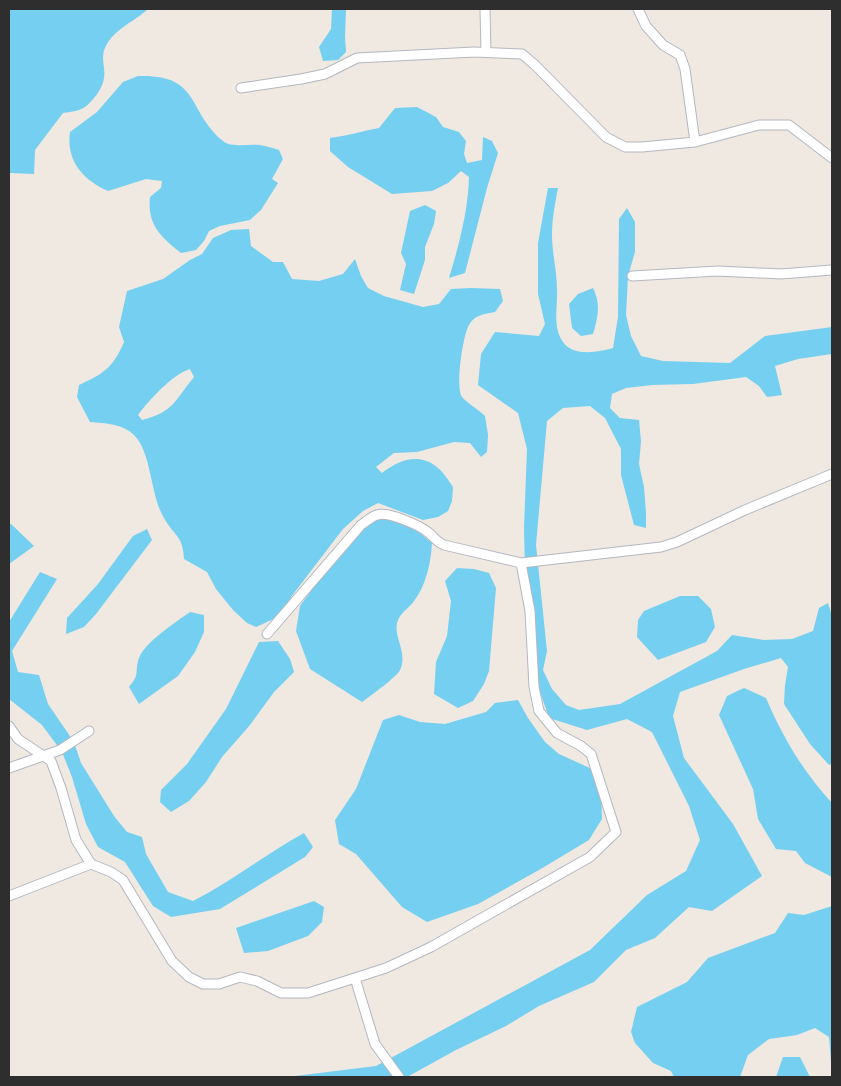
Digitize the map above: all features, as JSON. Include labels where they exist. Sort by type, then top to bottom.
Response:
[{"type":"street","points":[[485,9],[486,52]]},
{"type":"street","points":[[638,9],[646,26],[663,45],[680,55],[685,69],[695,142]]},
{"type":"street","points":[[241,88],[325,74],[357,58],[486,52],[522,54],[606,137],[624,146],[642,147],[695,142],[759,125],[790,125],[832,158]]},
{"type":"street","points":[[632,276],[718,271],[781,274],[832,270]]},
{"type":"street","points":[[267,634],[361,525],[377,515],[386,514],[417,526],[444,545],[521,563],[661,547],[677,542],[745,510],[832,474]]},
{"type":"street","points":[[9,726],[18,739],[51,761],[76,840],[91,864],[112,872],[123,880],[172,961],[189,977],[202,984],[219,984],[240,977],[257,981],[281,992],[308,994],[386,968],[431,947],[590,857],[616,832],[591,754],[581,746],[557,733],[539,711],[534,687],[530,611],[521,563]]},
{"type":"street","points":[[9,768],[60,750],[89,731]]},
{"type":"street","points":[[9,896],[91,864]]},
{"type":"street","points":[[355,978],[375,1044],[399,1077]]},
{"type":"water","points":[[9,9],[148,9],[120,29],[111,39],[103,53],[104,78],[100,90],[83,108],[63,113],[35,150],[34,174],[9,173]]},
{"type":"water","points":[[332,9],[346,9],[346,52],[338,60],[323,61],[319,47],[331,29]]},
{"type":"water","points":[[138,76],[158,77],[173,81],[183,88],[211,129],[226,143],[260,145],[272,148],[279,150],[283,159],[272,179],[278,183],[261,210],[250,220],[220,226],[209,231],[204,241],[196,250],[181,253],[162,236],[153,223],[150,197],[161,188],[162,181],[146,179],[108,191],[84,175],[74,161],[71,152],[70,132],[97,112],[123,82]]},
{"type":"water","points":[[417,107],[436,117],[443,127],[459,132],[466,141],[464,154],[467,163],[482,160],[483,137],[492,141],[498,153],[465,273],[449,278],[467,203],[469,177],[461,171],[448,183],[432,191],[392,194],[348,167],[330,151],[330,138],[379,128],[395,108]]},
{"type":"water","points":[[548,188],[558,188],[552,235],[557,282],[556,316],[558,330],[563,342],[573,350],[594,352],[613,348],[618,317],[619,219],[627,208],[635,222],[635,252],[628,276],[626,315],[631,336],[641,356],[663,361],[730,363],[765,336],[832,327],[832,354],[798,359],[775,366],[782,395],[767,397],[759,386],[746,377],[693,384],[626,388],[612,394],[610,408],[620,418],[639,420],[641,441],[639,464],[644,487],[646,528],[634,525],[621,475],[621,449],[605,418],[590,406],[563,408],[547,421],[536,545],[547,651],[543,670],[552,689],[566,705],[579,710],[620,704],[717,651],[732,635],[764,640],[792,639],[813,631],[819,608],[828,603],[832,616],[832,764],[829,765],[810,744],[784,704],[788,667],[781,658],[680,692],[673,716],[684,758],[733,824],[762,876],[712,911],[689,907],[655,938],[626,950],[594,982],[539,1006],[506,1026],[456,1050],[407,1077],[287,1077],[376,1066],[590,950],[647,895],[686,871],[700,840],[689,806],[652,732],[627,719],[587,730],[549,718],[535,677],[526,620],[524,527],[527,449],[518,413],[478,385],[481,354],[495,332],[539,336],[545,324],[538,294],[538,243]]},
{"type":"water","points":[[425,205],[436,211],[434,224],[425,247],[425,260],[414,294],[400,290],[406,264],[401,253],[410,211]]},
{"type":"water","points":[[249,229],[251,246],[273,262],[283,262],[292,279],[319,281],[343,274],[355,259],[368,288],[384,296],[423,307],[439,304],[451,289],[500,289],[503,301],[495,312],[480,316],[471,322],[464,339],[461,361],[460,392],[464,399],[485,416],[488,435],[487,452],[481,457],[470,443],[454,442],[417,452],[394,453],[376,467],[382,473],[402,461],[416,459],[431,463],[442,472],[453,487],[452,501],[448,511],[438,517],[423,520],[378,503],[363,511],[343,529],[291,597],[287,613],[256,627],[247,623],[233,610],[216,589],[207,572],[184,559],[180,540],[159,509],[148,463],[140,443],[134,435],[119,426],[90,422],[77,397],[79,385],[106,369],[120,351],[124,342],[119,327],[127,291],[163,279],[202,254],[213,238],[231,230]],"holes":[[[190,369],[194,377],[168,409],[153,417],[142,420],[138,415],[155,395],[176,376]]]},
{"type":"water","points":[[593,288],[598,305],[595,328],[593,334],[581,336],[572,328],[569,304],[578,294]]},
{"type":"water","points":[[378,513],[415,529],[432,543],[429,566],[422,588],[400,616],[397,624],[402,656],[400,670],[362,702],[310,669],[296,631],[300,606],[363,519]]},
{"type":"water","points":[[9,524],[34,546],[9,564]]},
{"type":"water","points":[[147,529],[152,540],[96,614],[84,627],[66,634],[67,618],[98,584],[133,536]]},
{"type":"water","points":[[457,568],[474,569],[489,573],[496,588],[489,671],[484,684],[473,701],[458,708],[434,694],[436,662],[447,636],[451,601],[445,581]]},
{"type":"water","points":[[40,572],[57,579],[12,651],[18,672],[39,675],[48,704],[74,742],[81,763],[114,816],[127,832],[142,837],[146,854],[168,892],[193,901],[304,833],[313,847],[305,857],[220,909],[171,917],[153,906],[125,862],[98,847],[86,824],[72,777],[62,752],[42,725],[9,699],[9,622]]},
{"type":"water","points":[[680,596],[698,596],[711,609],[715,627],[706,642],[658,660],[637,637],[638,620],[644,611]]},
{"type":"water","points":[[190,612],[204,615],[204,632],[195,652],[178,676],[139,704],[129,687],[135,679],[142,652],[162,633]]},
{"type":"water","points":[[278,641],[290,659],[294,672],[274,692],[250,725],[222,757],[206,782],[189,801],[171,812],[160,802],[161,790],[187,764],[226,709],[259,642]]},
{"type":"water","points":[[744,688],[766,698],[795,754],[832,803],[832,877],[805,863],[796,851],[776,849],[758,819],[753,789],[719,715],[727,696]]},
{"type":"water","points":[[518,700],[545,742],[559,754],[592,769],[601,787],[602,819],[589,840],[539,870],[478,904],[427,922],[402,907],[356,854],[339,844],[335,820],[356,789],[383,720],[399,715],[420,722],[445,724],[486,712],[495,703]]},
{"type":"water","points":[[314,901],[324,907],[322,922],[308,936],[268,951],[244,953],[236,928]]},
{"type":"water","points":[[832,906],[832,1063],[829,1037],[815,1028],[797,1035],[769,1039],[748,1055],[740,1077],[674,1077],[671,1071],[653,1063],[635,1043],[631,1032],[637,1007],[687,982],[708,958],[775,933],[788,913],[804,915]]},
{"type":"water","points":[[783,1057],[800,1057],[810,1077],[776,1077]]}]
